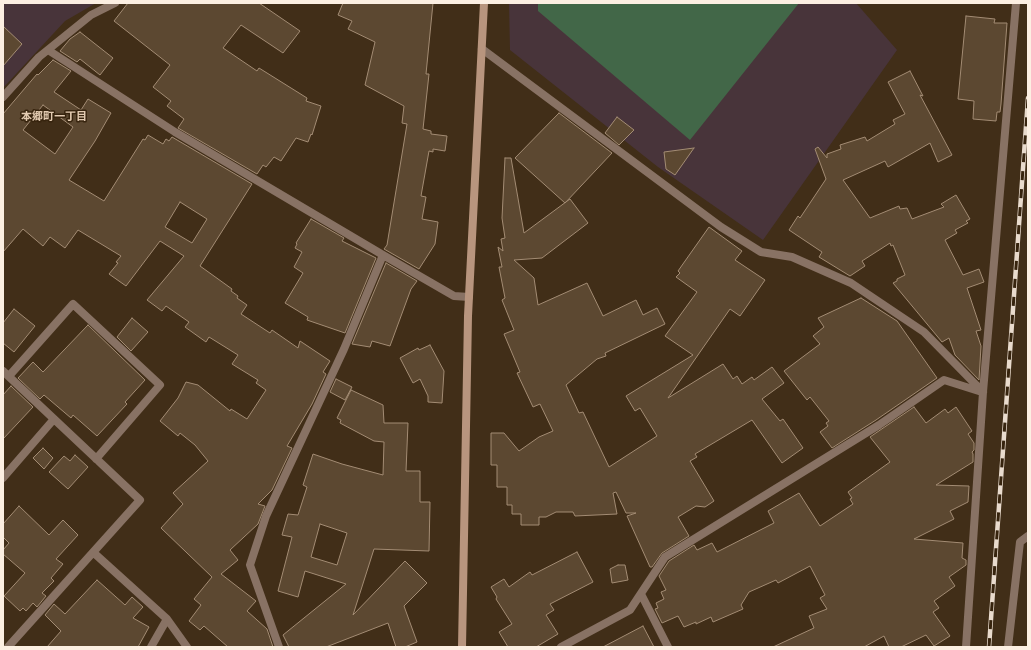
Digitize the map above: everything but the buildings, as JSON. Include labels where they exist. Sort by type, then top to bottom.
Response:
[{"type":"street","points":[[3,98],[39,57],[91,15],[115,3]]},
{"type":"street","points":[[462,647],[469,297],[484,3]]},
{"type":"street","points":[[966,647],[983,392],[1016,3]]},
{"type":"street","points":[[482,49],[728,231],[761,252],[792,257],[851,283],[924,332],[983,392]]},
{"type":"street","points":[[48,50],[175,132],[383,255],[454,296],[469,297]]},
{"type":"street","points":[[279,647],[250,565],[266,516],[344,349],[383,255]]},
{"type":"street","points":[[8,647],[140,500],[96,459],[6,374],[73,304],[160,386],[96,459]]},
{"type":"street","points":[[561,647],[630,610],[665,558],[879,425],[944,380],[983,392]]},
{"type":"street","points":[[3,478],[54,419]]},
{"type":"street","points":[[1008,647],[1020,542],[1028,536]]},
{"type":"street","points":[[94,553],[167,619],[187,647]]},
{"type":"street","points":[[640,594],[668,647]]},
{"type":"street","points":[[151,647],[167,619]]},
{"type":"shaded area","points":[[3,3],[96,3],[65,21],[3,88]]},
{"type":"shaded area","points":[[509,3],[856,3],[897,50],[763,240],[658,167],[510,50]]},
{"type":"green space","points":[[538,3],[799,3],[690,140],[538,11]]},
{"type":"railway","points":[[989,647],[1028,98]]},
{"type":"district","name":"本郷町一丁目","points":[[54,117]]}]
